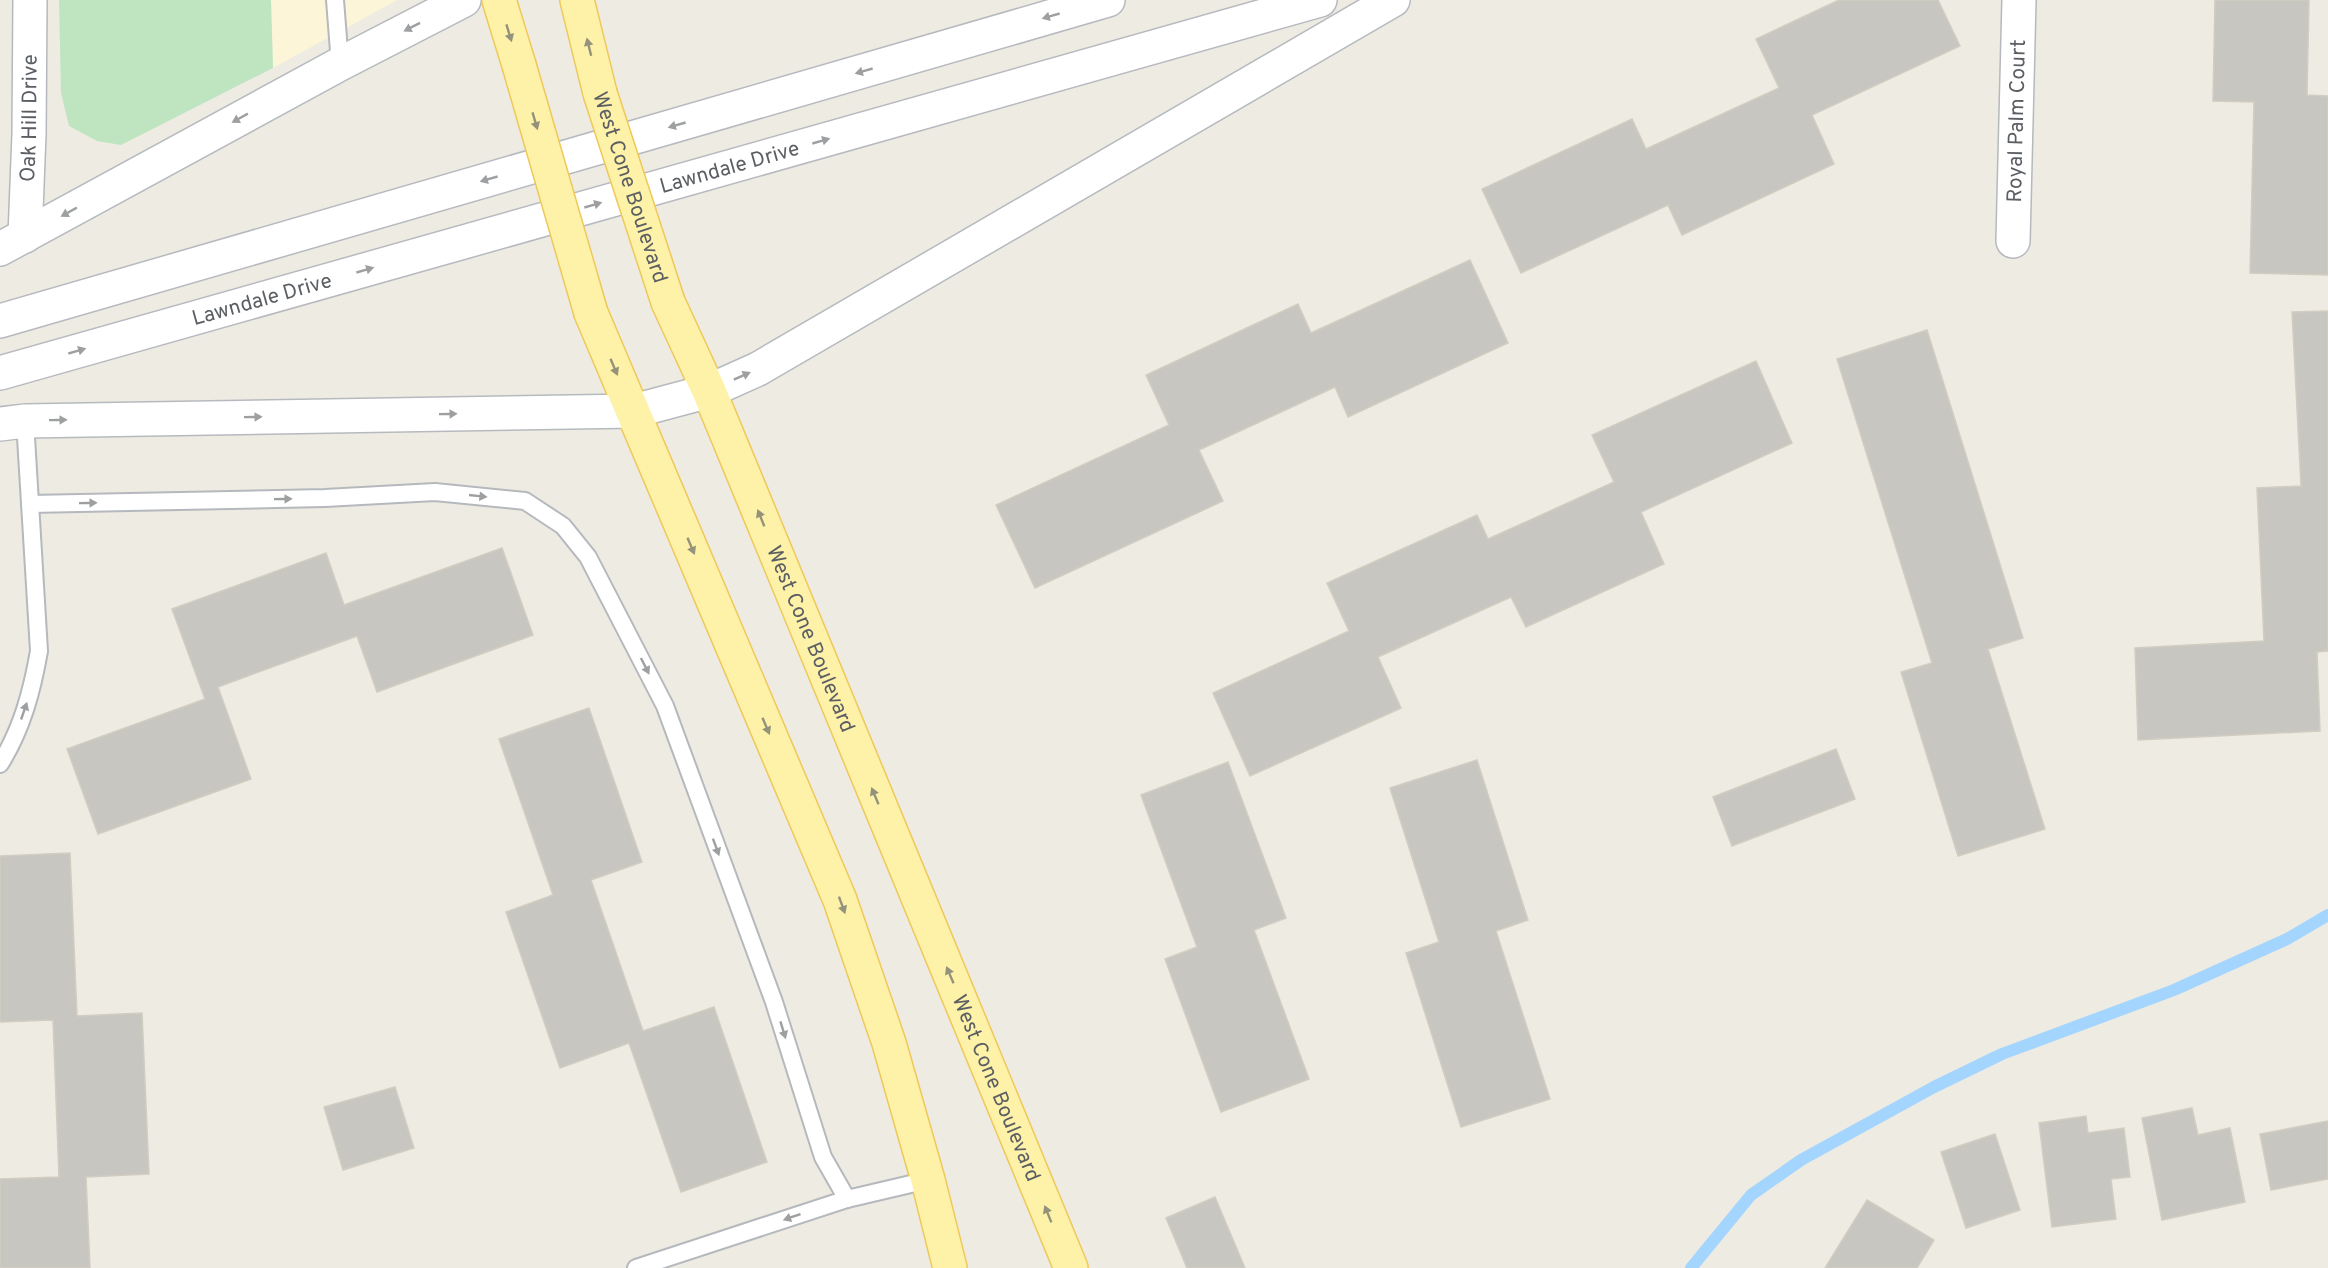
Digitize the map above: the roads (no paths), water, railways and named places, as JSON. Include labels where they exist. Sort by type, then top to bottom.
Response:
[{"type":"main road","name":"Oak Hill Drive","points":[[13,242],[29,134],[30,0]]},
{"type":"main road","points":[[13,242],[340,64],[464,0]]},
{"type":"main road","points":[[499,0],[591,313],[840,900],[889,1043],[950,1268]]},
{"type":"main road","name":"West Cone Boulevard","points":[[577,0],[600,93],[668,302],[709,391],[1071,1268]]},
{"type":"main road","points":[[0,321],[1108,0]]},
{"type":"main road","name":"Lawndale Drive","points":[[0,373],[1320,0]]},
{"type":"main road","points":[[12,422],[634,411],[709,391],[758,369],[1393,0]]},
{"type":"main road","name":"Royal Palm Court","points":[[2013,241],[2019,0]]},
{"type":"lane","points":[[335,0],[340,64]]},
{"type":"lane","points":[[0,764],[14,741],[33,686],[39,651],[30,504],[12,422]]},
{"type":"lane","points":[[30,504],[325,498],[435,492],[525,501],[563,526],[588,557],[665,706],[774,1002],[823,1157],[847,1198]]},
{"type":"lane","points":[[636,1268],[847,1198],[928,1180]]},
{"type":"waterway","points":[[1691,1268],[1751,1195],[1801,1160],[1934,1087],[2002,1054],[2174,990],[2287,939],[2328,915]]}]
